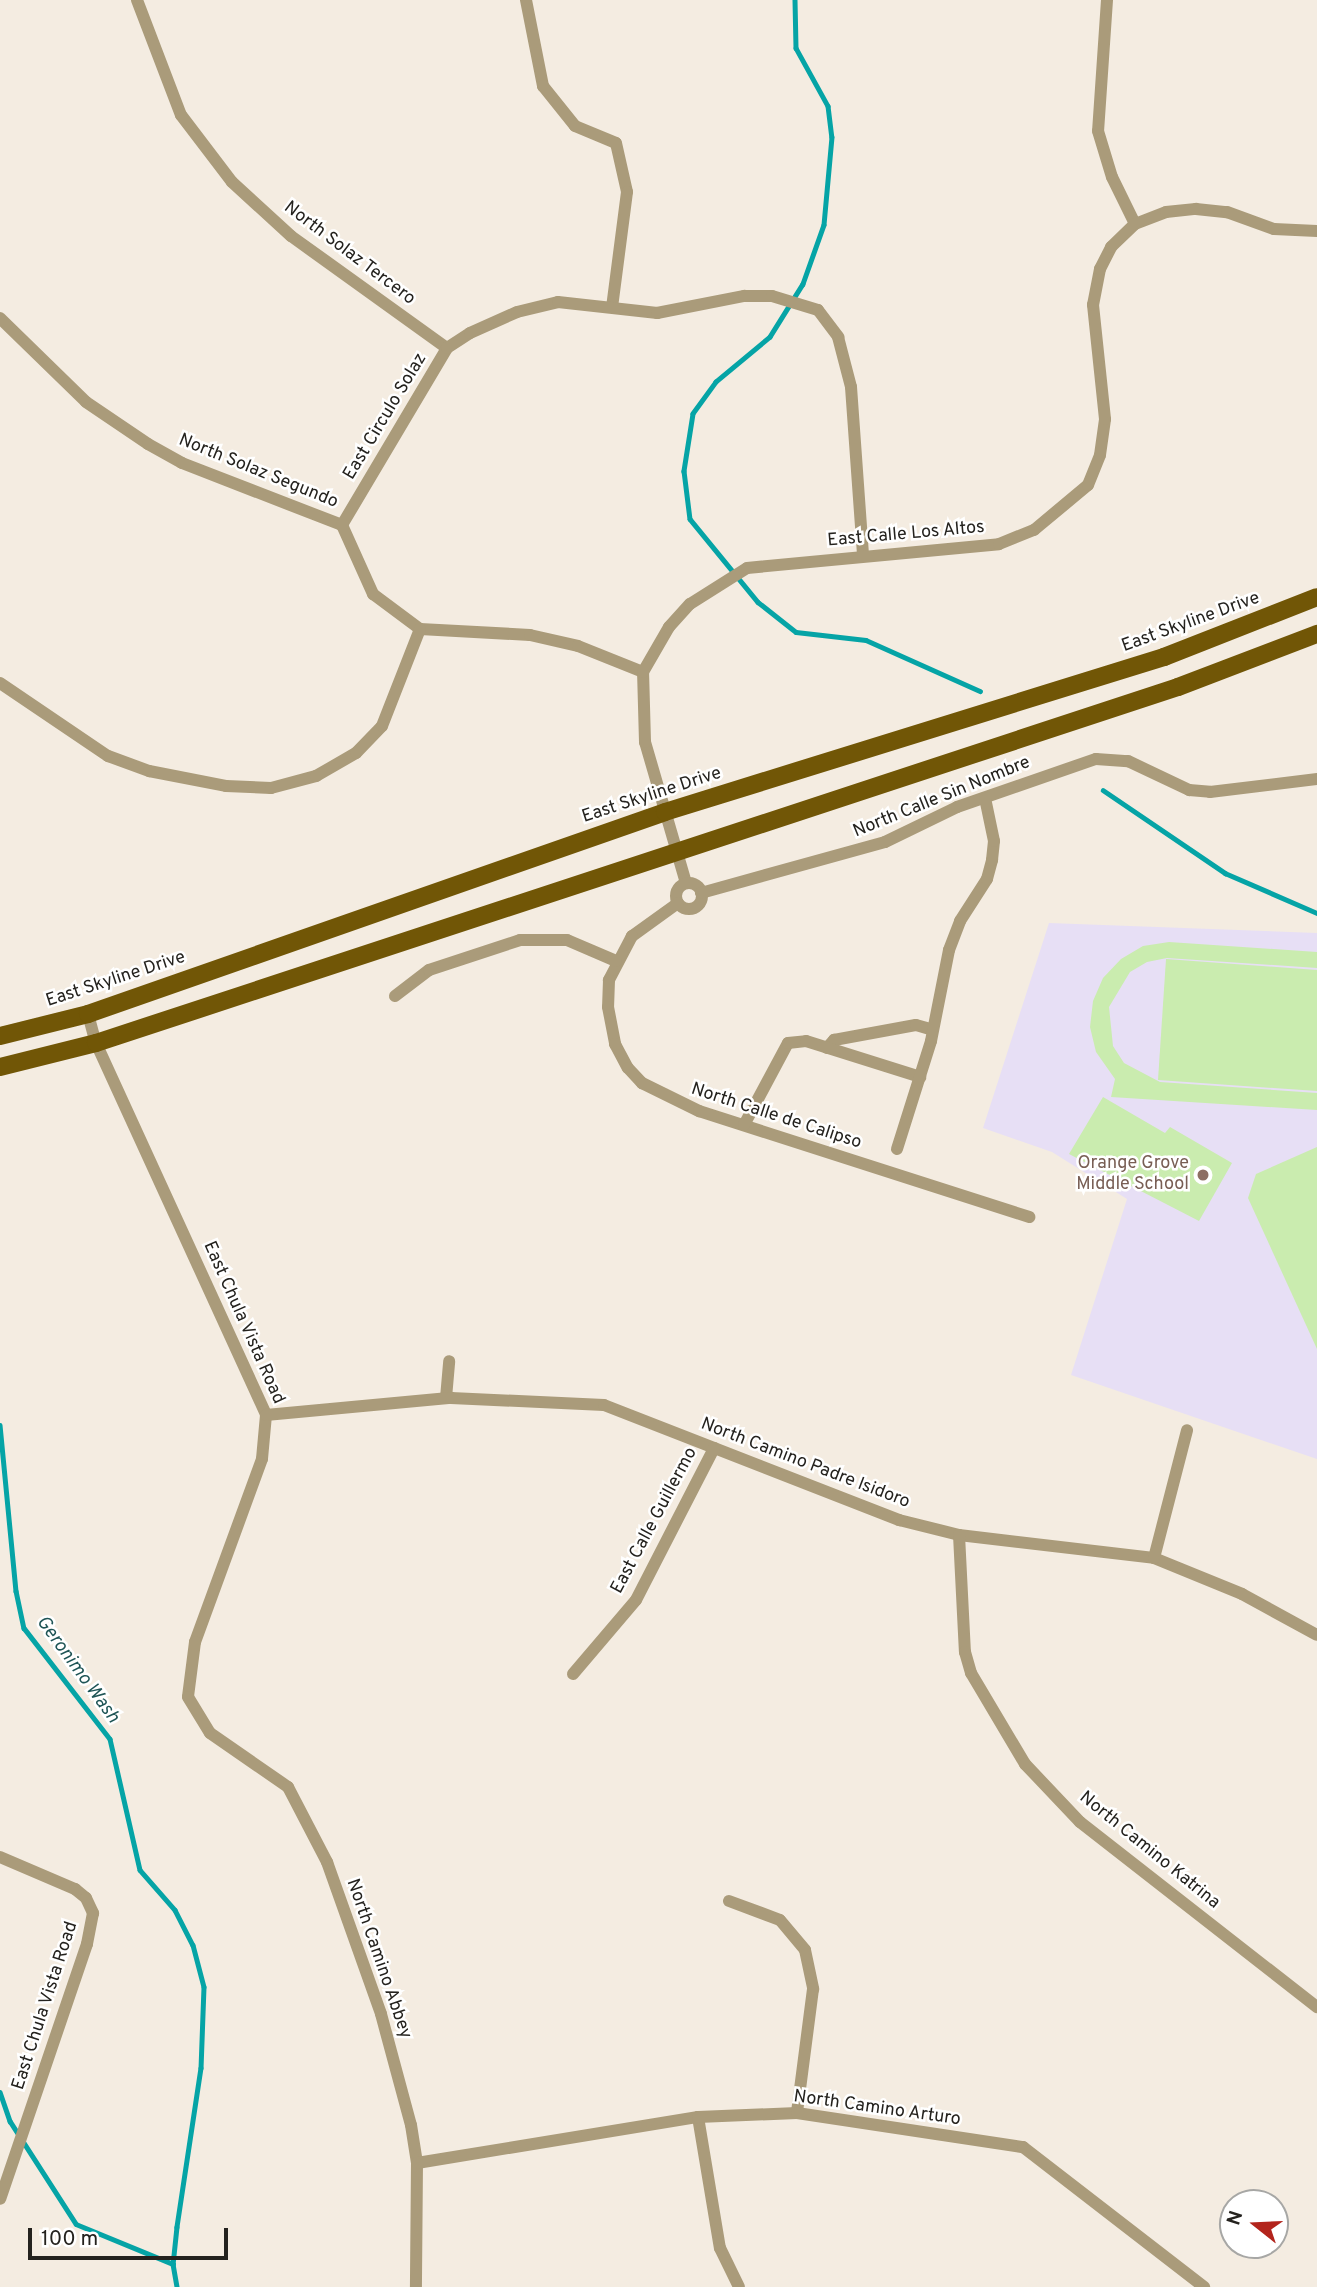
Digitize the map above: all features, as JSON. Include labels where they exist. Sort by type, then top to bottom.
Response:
[{"type":"main road","name":"East Skyline Drive","points":[[0,1036],[88,1014],[665,812],[1164,657],[1317,597]]},
{"type":"main road","points":[[0,1068],[96,1043],[677,852],[1254,661],[1317,634]]},
{"type":"street","name":"North Solaz Tercero","points":[[137,0],[181,116],[232,182],[292,236],[447,348]]},
{"type":"street","points":[[526,0],[543,86],[576,126],[616,143],[627,192],[612,307]]},
{"type":"street","points":[[1107,0],[1098,131],[1112,177],[1135,224]]},
{"type":"street","name":"East Calle Los Altos","points":[[643,672],[668,626],[690,604],[723,580],[747,568],[999,544],[1034,530],[1088,485],[1101,455],[1105,419],[1093,305],[1100,269],[1111,247],[1135,224],[1166,212],[1196,209],[1227,212],[1274,229],[1317,231]]},
{"type":"street","name":"East Circulo Solaz","points":[[342,525],[447,348],[517,312],[558,302],[657,313],[744,296],[772,296],[818,310],[838,337],[851,387],[863,556]]},
{"type":"street","name":"North Solaz Segundo","points":[[0,318],[86,402],[148,444],[182,463],[342,525]]},
{"type":"street","points":[[342,525],[373,594],[420,629],[530,635],[578,646],[643,672],[645,742],[686,883]]},
{"type":"street","points":[[0,683],[108,756],[149,771],[226,786],[271,788],[316,776],[356,753],[382,726],[420,629]]},
{"type":"street","name":"North Calle Sin Nombre","points":[[616,961],[632,936],[678,902],[684,908],[696,907],[701,893],[885,842],[985,798],[1096,759],[1128,761],[1189,790],[1210,792],[1317,779]]},
{"type":"street","points":[[897,1149],[920,1077],[949,950],[960,921],[987,879],[992,860],[994,841],[985,798]]},
{"type":"street","points":[[678,902],[677,890],[686,883],[694,884],[701,893]]},
{"type":"street","points":[[395,996],[429,970],[520,940],[568,940],[616,961]]},
{"type":"street","name":"North Calle de Calipso","points":[[616,961],[608,1007],[615,1044],[628,1068],[663,1096],[744,1125],[1029,1217]]},
{"type":"street","name":"East Chula Vista Road","points":[[88,1014],[96,1043],[266,1415],[262,1459],[195,1642],[188,1697]]},
{"type":"street","points":[[827,1048],[834,1040],[916,1025],[930,1029]]},
{"type":"street","points":[[744,1125],[788,1043],[806,1041],[920,1077]]},
{"type":"street","points":[[446,1398],[449,1361]]},
{"type":"street","name":"North Camino Padre Isidoro","points":[[266,1415],[446,1398],[604,1405],[899,1520],[959,1535],[1154,1558],[1242,1594],[1317,1635]]},
{"type":"street","points":[[1154,1558],[1186,1430]]},
{"type":"street","name":"East Calle Guillermo","points":[[573,1674],[636,1600],[714,1448]]},
{"type":"street","name":"North Camino Katrina","points":[[959,1535],[965,1652],[971,1674],[1025,1764],[1080,1822],[1317,2007]]},
{"type":"street","name":"North Camino Abbey","points":[[188,1697],[210,1733],[288,1787],[327,1862],[381,2014],[416,2163],[416,2287]]},
{"type":"street","name":"East Chula Vista Road","points":[[0,1857],[75,1889],[90,1904],[92,1927],[1,2194]]},
{"type":"street","points":[[729,1901],[780,1920],[805,1950],[813,1989],[797,2113]]},
{"type":"street","name":"North Camino Arturo","points":[[416,2163],[698,2117],[797,2113],[1023,2147],[1204,2287]]},
{"type":"street","points":[[698,2117],[720,2248],[739,2287]]},
{"type":"shaded area","name":"Orange Grove Middle School","points":[[1049,923],[1317,933],[1317,1459],[1071,1375],[1127,1199],[1052,1152],[983,1128]]},
{"type":"green space","points":[[1169,942],[1317,952],[1317,968],[1167,958],[1147,962],[1130,972],[1109,1007],[1113,1046],[1124,1063],[1160,1082],[1317,1093],[1317,1110],[1111,1097],[1115,1079],[1096,1052],[1090,1027],[1093,1001],[1103,978],[1121,959],[1143,946]]},
{"type":"green space","points":[[1166,959],[1317,970],[1317,1091],[1158,1080]]},
{"type":"green space","points":[[1103,1097],[1165,1133],[1170,1127],[1232,1163],[1199,1221],[1069,1154]]},
{"type":"green space","points":[[1317,1147],[1317,1349],[1248,1198],[1256,1174]]},
{"type":"waterway","points":[[795,0],[796,48],[828,106],[832,137],[824,225],[803,284],[770,337],[716,382],[693,414],[684,471],[690,519],[758,602],[796,632],[866,640],[980,691]]},
{"type":"waterway","points":[[1103,790],[1225,873],[1317,913]]},
{"type":"waterway","name":"Geronimo Wash","points":[[0,1425],[16,1591],[24,1628],[110,1739],[140,1870],[175,1910],[193,1945],[204,1987],[201,2068],[173,2264],[177,2287]]},
{"type":"waterway","points":[[0,2092],[10,2121],[76,2224],[173,2264]]},
{"type":"place","name":"Orange Grove Middle School","points":[[1203,1175]]}]
